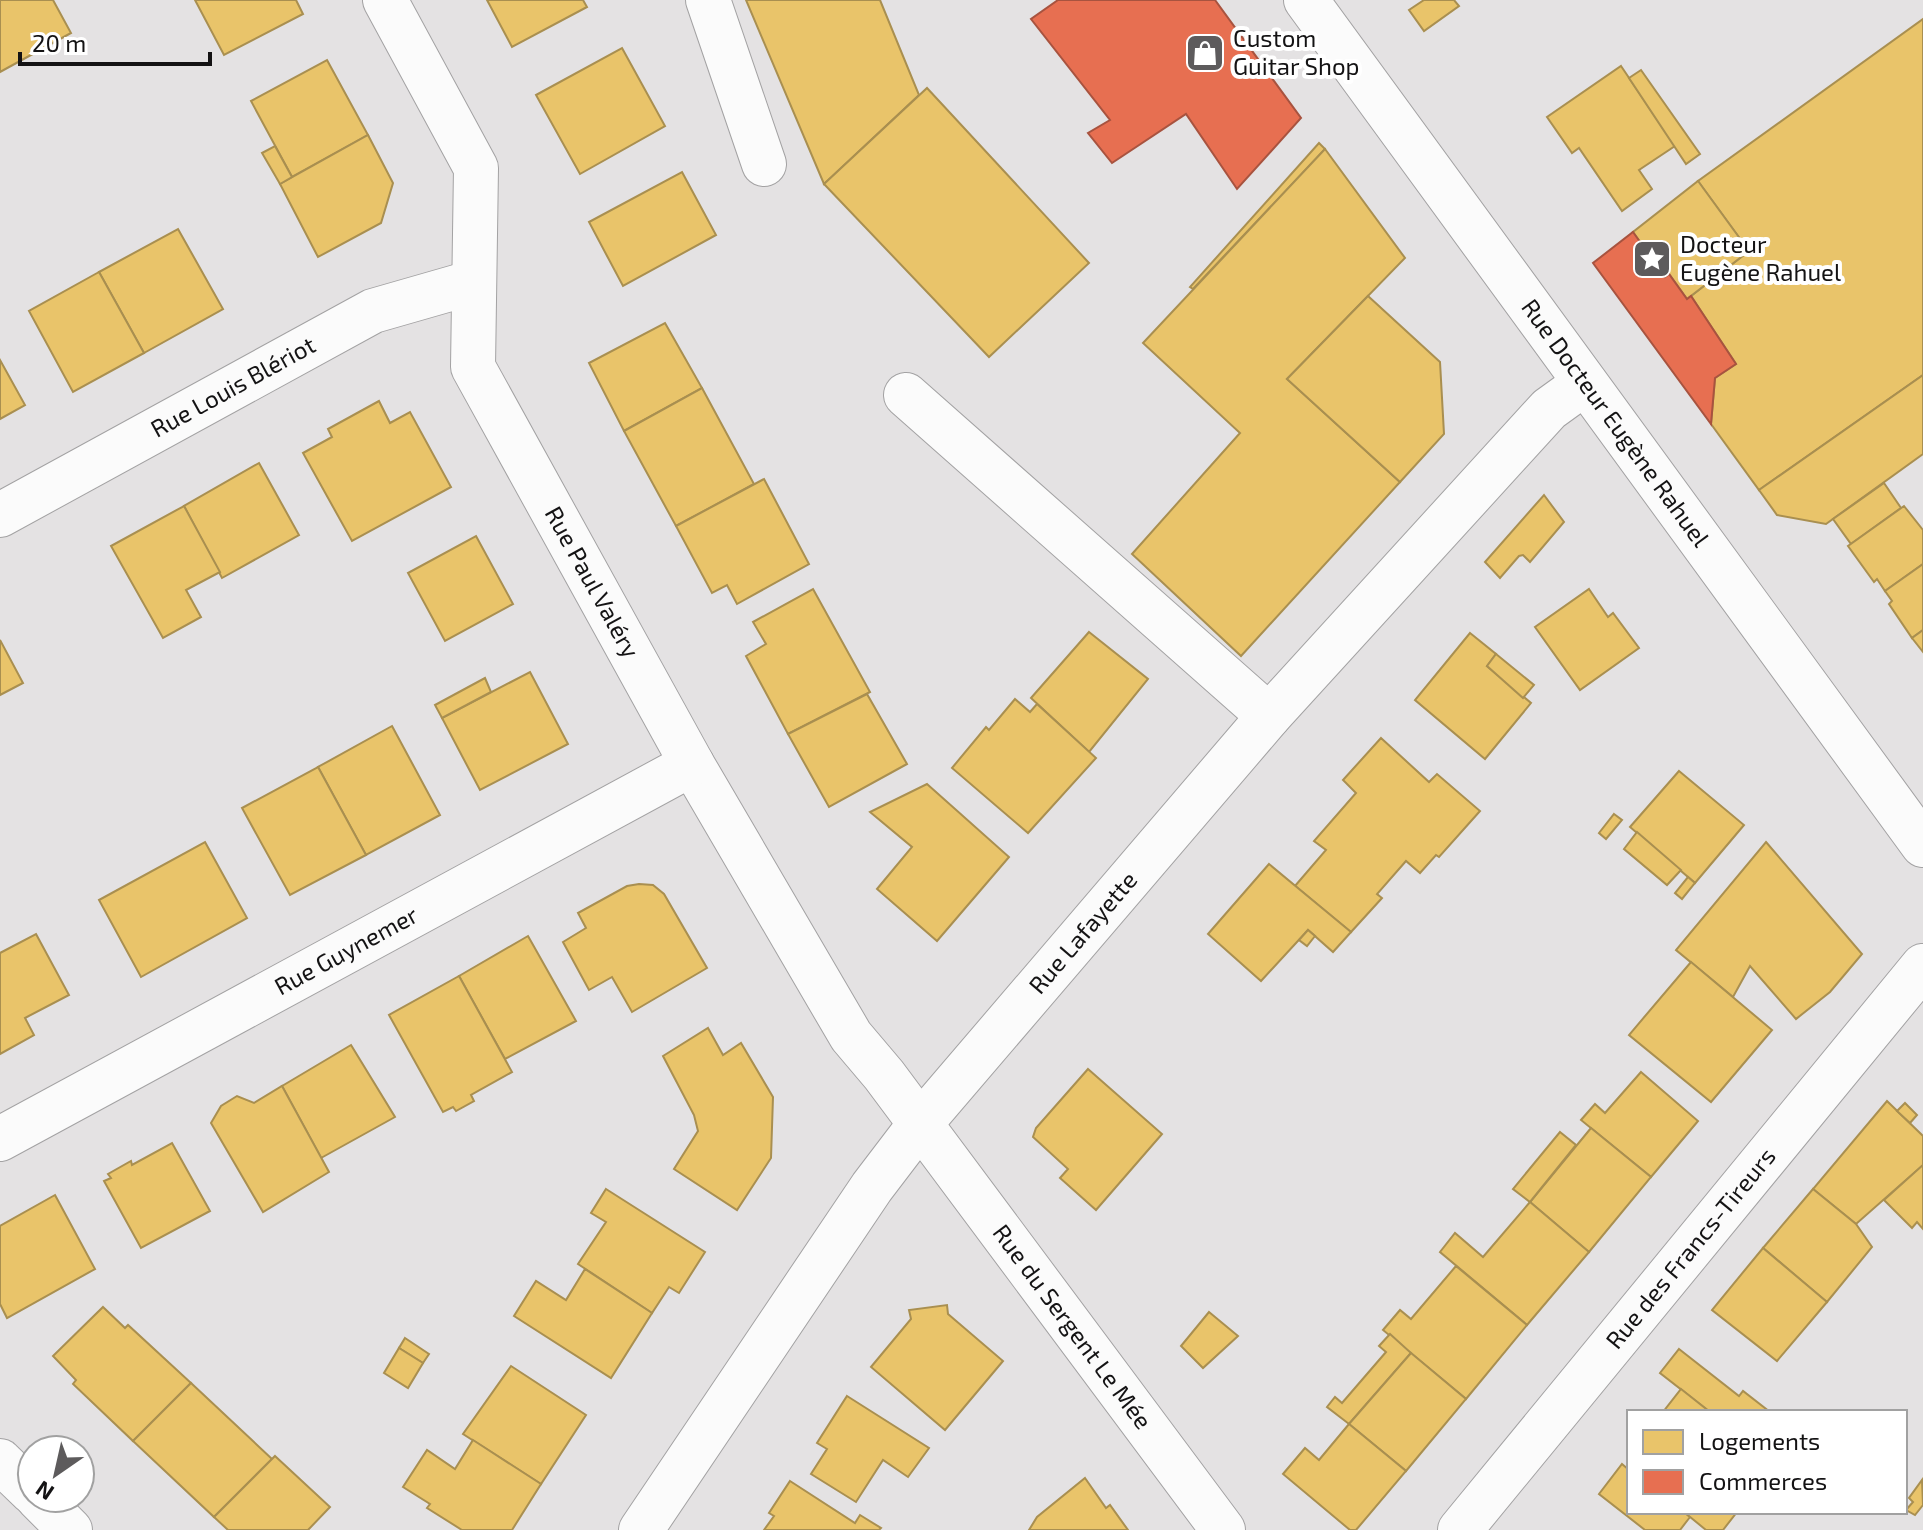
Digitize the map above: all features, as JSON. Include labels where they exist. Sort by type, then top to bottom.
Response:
[{"type":"street","name":"Rue Paul Valéry","points":[[385,0],[476,168],[473,367],[692,764],[851,1036],[920,1124]]},
{"type":"street","points":[[708,0],[764,164]]},
{"type":"street","name":"Rue Docteur Eugène Rahuel","points":[[1306,0],[1923,845]]},
{"type":"street","name":"Rue Louis Blériot","points":[[0,515],[373,311],[474,282]]},
{"type":"street","name":"Rue Lafayette","points":[[641,1530],[872,1187],[920,1124],[1269,716],[1549,409],[1585,383]]},
{"type":"street","points":[[906,395],[1269,716]]},
{"type":"street","name":"Rue Guynemer","points":[[0,1139],[692,764]]},
{"type":"street","name":"Rue des Francs-Tireurs","points":[[1460,1530],[1923,966]]},
{"type":"street","name":"Rue du Sergent Le Mée","points":[[920,1124],[1223,1530]]},
{"type":"street","points":[[0,1461],[16,1476]]},
{"type":"street","points":[[54,1514],[70,1530]]},
{"type":"building: Logements","points":[[0,0],[53,0],[71,33],[0,72]]},
{"type":"building: Logements","points":[[195,0],[296,0],[303,14],[224,55]]},
{"type":"building: Logements","points":[[487,0],[583,0],[587,7],[512,47]]},
{"type":"building: Logements","points":[[746,0],[880,0],[919,95],[824,184]]},
{"type":"building: Logements","points":[[1424,0],[1454,0],[1459,6],[1424,31],[1409,10]]},
{"type":"building: Logements","points":[[1923,19],[1923,375],[1759,490],[1711,424],[1715,378],[1736,364],[1691,296],[1749,251],[1698,181]]},
{"type":"building: Logements","points":[[622,48],[665,126],[580,174],[536,95]]},
{"type":"building: Logements","points":[[327,60],[368,135],[292,177],[251,101]]},
{"type":"building: Logements","points":[[1621,66],[1675,146],[1639,170],[1652,189],[1622,211],[1579,148],[1572,153],[1547,117]]},
{"type":"building: Logements","points":[[1641,70],[1700,154],[1686,164],[1629,78]]},
{"type":"building: Logements","points":[[927,88],[1089,263],[989,357],[824,184]]},
{"type":"building: Logements","points":[[368,135],[393,183],[381,223],[318,257],[280,184]]},
{"type":"building: Logements","points":[[1319,143],[1325,149],[1193,289],[1190,287]]},
{"type":"building: Logements","points":[[275,146],[292,177],[280,184],[262,153]]},
{"type":"building: Logements","points":[[1325,149],[1405,258],[1287,379],[1400,482],[1241,656],[1132,554],[1240,433],[1143,343]]},
{"type":"building: Logements","points":[[682,172],[716,235],[623,286],[589,222]]},
{"type":"building: Logements","points":[[1698,181],[1749,251],[1687,299],[1669,274],[1665,277],[1633,232]]},
{"type":"building: Logements","points":[[178,229],[223,309],[144,353],[99,272]]},
{"type":"building: Logements","points":[[99,272],[144,353],[73,392],[29,311]]},
{"type":"building: Logements","points":[[1368,296],[1440,362],[1444,434],[1400,482],[1287,379]]},
{"type":"building: Logements","points":[[665,323],[702,388],[624,431],[589,363]]},
{"type":"building: Logements","points":[[0,360],[25,405],[0,419]]},
{"type":"building: Logements","points":[[1923,375],[1923,454],[1826,524],[1777,515],[1759,490]]},
{"type":"building: Logements","points":[[702,388],[754,484],[676,526],[624,431]]},
{"type":"building: Logements","points":[[379,401],[390,423],[410,412],[451,487],[352,541],[303,453],[332,437],[328,429]]},
{"type":"building: Logements","points":[[259,463],[299,535],[222,578],[184,506]]},
{"type":"building: Logements","points":[[764,479],[809,564],[737,604],[727,585],[712,593],[676,526]]},
{"type":"building: Logements","points":[[1884,483],[1901,508],[1851,544],[1833,519]]},
{"type":"building: Logements","points":[[1544,495],[1564,522],[1530,562],[1523,555],[1519,556],[1500,578],[1485,562]]},
{"type":"building: Logements","points":[[184,506],[220,572],[186,590],[201,617],[163,638],[111,546]]},
{"type":"building: Logements","points":[[1904,506],[1923,530],[1923,564],[1885,591],[1877,579],[1874,582],[1848,546]]},
{"type":"building: Logements","points":[[476,536],[513,604],[445,641],[408,573]]},
{"type":"building: Logements","points":[[1923,564],[1923,630],[1912,638],[1889,604],[1892,601],[1885,591]]},
{"type":"building: Logements","points":[[813,589],[870,692],[788,734],[746,656],[766,644],[753,622]]},
{"type":"building: Logements","points":[[1589,589],[1608,617],[1613,613],[1639,648],[1580,690],[1535,627]]},
{"type":"building: Logements","points":[[1923,630],[1923,652],[1912,638]]},
{"type":"building: Logements","points":[[1089,632],[1148,679],[1089,752],[1031,698]]},
{"type":"building: Logements","points":[[1470,633],[1496,654],[1487,666],[1531,703],[1485,759],[1415,700]]},
{"type":"building: Logements","points":[[0,640],[23,683],[0,695]]},
{"type":"building: Logements","points":[[1496,654],[1534,685],[1523,698],[1487,666]]},
{"type":"building: Logements","points":[[530,672],[568,744],[480,790],[442,718]]},
{"type":"building: Logements","points":[[485,678],[491,692],[442,718],[435,705]]},
{"type":"building: Logements","points":[[867,694],[907,764],[829,807],[788,734]]},
{"type":"building: Logements","points":[[1015,699],[1030,712],[1037,704],[1096,758],[1028,833],[952,768],[986,727],[989,730]]},
{"type":"building: Logements","points":[[392,726],[440,815],[366,855],[318,767]]},
{"type":"building: Logements","points":[[1381,738],[1429,782],[1437,774],[1480,811],[1439,857],[1436,855],[1420,873],[1406,861],[1377,894],[1382,898],[1351,932],[1295,886],[1326,850],[1314,841],[1356,793],[1343,780]]},
{"type":"building: Logements","points":[[318,767],[366,855],[290,895],[242,808]]},
{"type":"building: Logements","points":[[1679,771],[1744,825],[1695,883],[1630,827]]},
{"type":"building: Logements","points":[[927,784],[1009,857],[937,941],[877,889],[912,847],[870,812]]},
{"type":"building: Logements","points":[[1614,814],[1622,820],[1606,839],[1599,833]]},
{"type":"building: Logements","points":[[1637,832],[1681,870],[1667,885],[1624,849]]},
{"type":"building: Logements","points":[[205,842],[247,918],[141,977],[99,900]]},
{"type":"building: Logements","points":[[1766,842],[1862,954],[1830,992],[1796,1019],[1750,966],[1733,997],[1676,950]]},
{"type":"building: Logements","points":[[1269,864],[1351,932],[1333,952],[1308,930],[1261,981],[1208,934]]},
{"type":"building: Logements","points":[[1688,877],[1695,883],[1682,899],[1675,893]]},
{"type":"building: Logements","points":[[653,885],[664,894],[707,968],[632,1012],[612,977],[589,990],[563,942],[586,928],[578,913],[627,886]]},
{"type":"building: Logements","points":[[1308,930],[1315,936],[1307,946],[1299,940]]},
{"type":"building: Logements","points":[[36,934],[69,995],[25,1018],[34,1035],[0,1054],[0,953]]},
{"type":"building: Logements","points":[[528,936],[576,1021],[505,1059],[459,976]]},
{"type":"building: Logements","points":[[1691,962],[1772,1030],[1711,1102],[1629,1035]]},
{"type":"building: Logements","points":[[459,976],[512,1072],[471,1095],[474,1101],[456,1111],[453,1107],[443,1112],[389,1015]]},
{"type":"building: Logements","points":[[708,1028],[723,1055],[741,1043],[773,1097],[771,1158],[737,1210],[674,1169],[698,1131],[694,1115],[663,1056]]},
{"type":"building: Logements","points":[[351,1045],[395,1117],[321,1158],[282,1086]]},
{"type":"building: Logements","points":[[1088,1069],[1162,1134],[1096,1210],[1060,1178],[1068,1169],[1033,1137],[1036,1128]]},
{"type":"building: Logements","points":[[1641,1072],[1698,1121],[1651,1177],[1581,1120],[1595,1104],[1605,1113]]},
{"type":"building: Logements","points":[[282,1086],[329,1172],[263,1212],[211,1123],[221,1106],[237,1096],[254,1103]]},
{"type":"building: Logements","points":[[1887,1101],[1923,1136],[1923,1165],[1856,1224],[1813,1189]]},
{"type":"building: Logements","points":[[1905,1103],[1917,1115],[1910,1123],[1897,1111]]},
{"type":"building: Logements","points":[[1591,1128],[1651,1177],[1589,1252],[1530,1202]]},
{"type":"building: Logements","points":[[1560,1132],[1576,1145],[1530,1202],[1513,1189]]},
{"type":"building: Logements","points":[[172,1143],[210,1211],[141,1248],[104,1181],[111,1178],[108,1174],[131,1161],[132,1165]]},
{"type":"building: Logements","points":[[1923,1165],[1923,1229],[1917,1222],[1912,1228],[1884,1200]]},
{"type":"building: Logements","points":[[606,1189],[705,1252],[679,1293],[669,1287],[652,1313],[578,1264],[606,1222],[591,1213]]},
{"type":"building: Logements","points":[[1813,1189],[1856,1224],[1872,1247],[1827,1302],[1763,1248]]},
{"type":"building: Logements","points":[[55,1195],[95,1269],[7,1318],[0,1304],[0,1226]]},
{"type":"building: Logements","points":[[1530,1202],[1589,1252],[1527,1325],[1440,1252],[1455,1233],[1483,1257]]},
{"type":"building: Logements","points":[[1763,1248],[1827,1302],[1777,1361],[1712,1310]]},
{"type":"building: Logements","points":[[1456,1266],[1527,1325],[1466,1399],[1383,1330],[1400,1310],[1411,1319]]},
{"type":"building: Logements","points":[[585,1269],[652,1313],[611,1378],[514,1316],[536,1281],[566,1300]]},
{"type":"building: Logements","points":[[947,1305],[948,1314],[1003,1361],[945,1430],[871,1367],[911,1319],[909,1310]]},
{"type":"building: Logements","points":[[103,1307],[125,1328],[128,1325],[191,1383],[133,1441],[73,1384],[76,1380],[53,1356]]},
{"type":"building: Logements","points":[[1209,1312],[1238,1336],[1203,1368],[1181,1346]]},
{"type":"building: Logements","points":[[1390,1334],[1411,1353],[1349,1424],[1327,1407],[1335,1397],[1342,1403],[1386,1352],[1379,1346]]},
{"type":"building: Logements","points":[[405,1338],[429,1354],[423,1363],[399,1348]]},
{"type":"building: Logements","points":[[399,1348],[423,1363],[408,1388],[384,1373]]},
{"type":"building: Logements","points":[[1679,1349],[1739,1396],[1743,1391],[1767,1410],[1707,1410],[1660,1373]]},
{"type":"building: Logements","points":[[1411,1353],[1466,1399],[1406,1471],[1349,1424]]},
{"type":"building: Logements","points":[[511,1366],[586,1415],[541,1484],[463,1434]]},
{"type":"building: Logements","points":[[191,1383],[272,1459],[214,1517],[133,1441]]},
{"type":"building: Logements","points":[[1681,1389],[1707,1410],[1665,1410]]},
{"type":"building: Logements","points":[[847,1396],[929,1448],[908,1477],[883,1460],[856,1502],[811,1474],[827,1449],[817,1443]]},
{"type":"building: Logements","points":[[1349,1424],[1406,1471],[1356,1530],[1350,1530],[1283,1474],[1305,1448],[1319,1460]]},
{"type":"building: Logements","points":[[473,1440],[541,1484],[512,1530],[462,1530],[427,1508],[430,1504],[403,1487],[427,1450],[455,1469]]},
{"type":"building: Logements","points":[[275,1456],[330,1507],[308,1530],[228,1530],[214,1517]]},
{"type":"building: Logements","points":[[1622,1464],[1627,1468],[1627,1514],[1686,1514],[1690,1517],[1680,1530],[1645,1530],[1599,1494]]},
{"type":"building: Logements","points":[[1085,1478],[1106,1508],[1110,1505],[1128,1530],[1029,1530],[1037,1517]]},
{"type":"building: Logements","points":[[1922,1480],[1923,1505],[1915,1515],[1907,1511],[1913,1502],[1909,1498]]},
{"type":"building: Logements","points":[[790,1481],[855,1523],[860,1515],[881,1528],[764,1530],[774,1516],[769,1513]]},
{"type":"building: Logements","points":[[1686,1514],[1735,1514],[1723,1530],[1706,1530]]},
{"type":"building: Commerces","points":[[1058,0],[1215,0],[1301,118],[1237,189],[1186,114],[1112,163],[1088,133],[1110,120],[1031,19]]},
{"type":"building: Commerces","points":[[1633,232],[1665,277],[1669,274],[1687,299],[1691,296],[1736,364],[1715,378],[1711,424],[1593,263]]},
{"type":"place","name":"Custom Guitar Shop","points":[[1205,53]]},
{"type":"place","name":"Docteur Eugène Rahuel","points":[[1652,259]]}]
